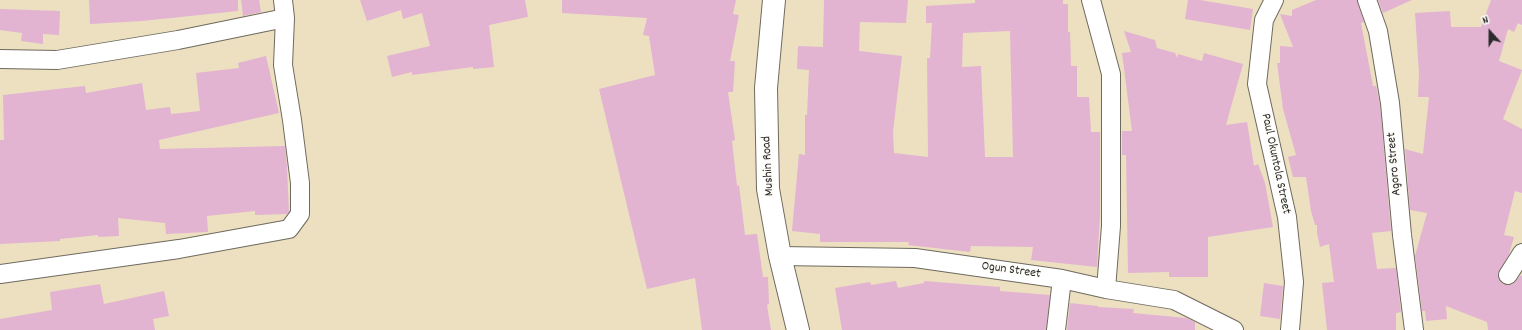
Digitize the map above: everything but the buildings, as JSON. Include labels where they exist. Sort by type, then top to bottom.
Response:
[{"type":"main road","name":"Mushin Road","points":[[774,0],[766,88],[768,189],[780,256],[798,330]]},
{"type":"street","points":[[0,274],[179,249],[289,229],[300,214],[300,183],[283,65],[285,18],[283,0]]},
{"type":"street","points":[[1091,0],[1112,74],[1111,226],[1106,289]]},
{"type":"street","name":"Paul Okuntola Street","points":[[1274,0],[1264,20],[1257,84],[1287,217],[1294,282],[1290,330]]},
{"type":"street","name":"Agoro Street","points":[[1367,0],[1378,30],[1390,103],[1402,235],[1414,330]]},
{"type":"street","points":[[0,59],[57,60],[178,40],[285,18]]},
{"type":"street","points":[[1508,275],[1522,253]]},
{"type":"street","name":"Ogun Street","points":[[780,256],[915,258],[1062,279],[1106,289],[1174,300],[1234,330]]},
{"type":"street","points":[[1056,330],[1062,279]]}]
